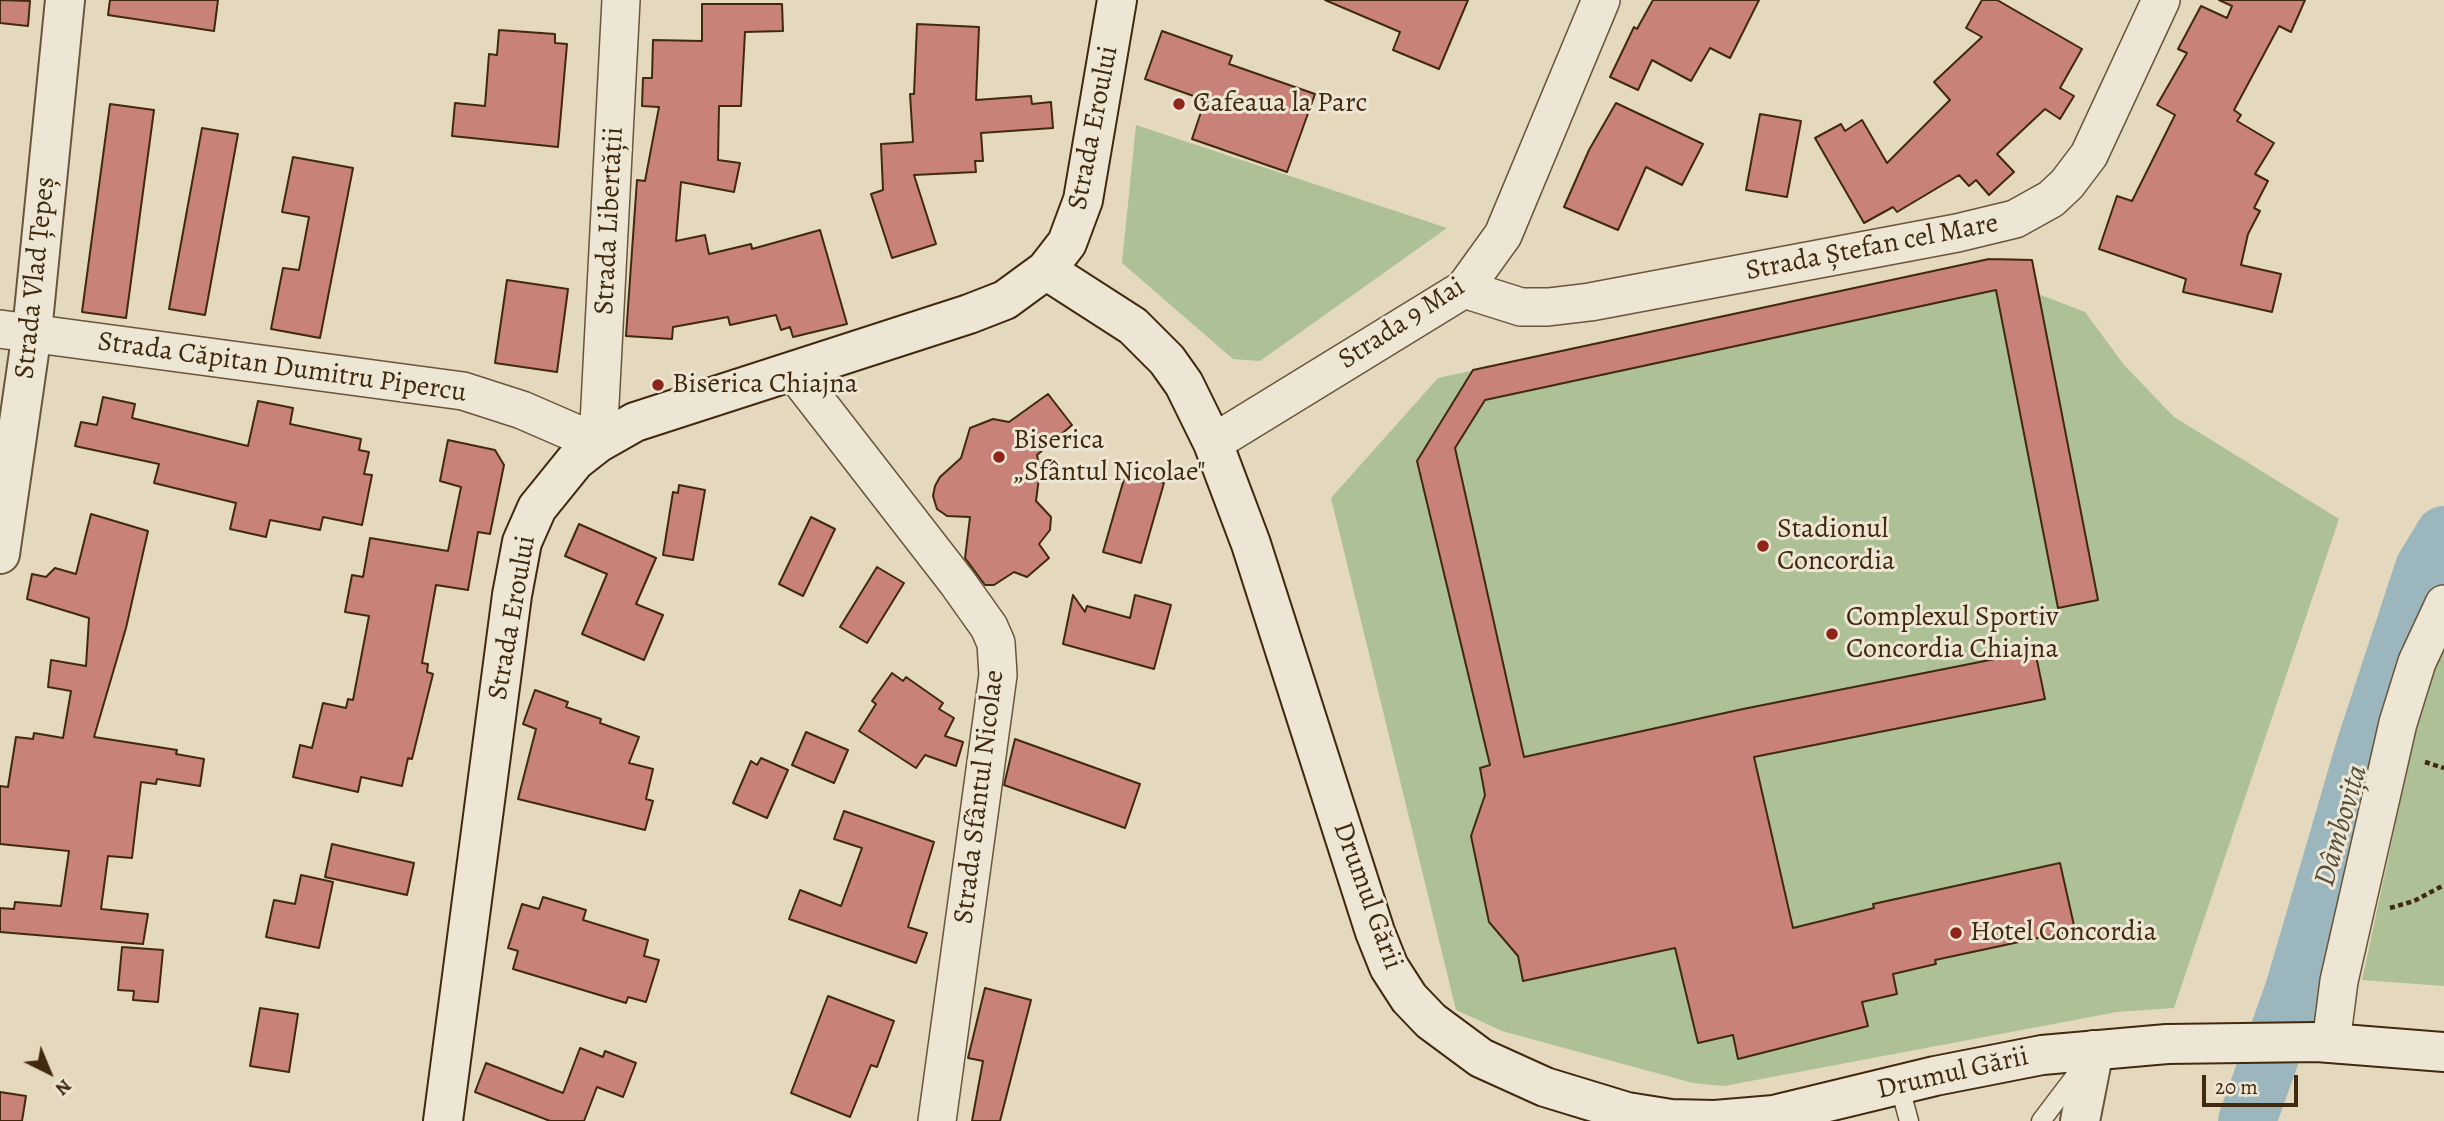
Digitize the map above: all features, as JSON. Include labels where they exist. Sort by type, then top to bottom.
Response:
[{"type":"main road","name":"Strada Vlad Țepeș","points":[[0,554],[16,330],[65,0]]},
{"type":"main road","name":"Strada Eroului","points":[[443,1121],[512,595],[522,542],[537,508],[553,484],[598,443],[635,422],[970,314],[1005,300],[1046,270],[1068,243],[1083,200],[1117,0]]},
{"type":"main road","name":"Drumul Gării","points":[[1046,270],[1113,312],[1150,342],[1184,384],[1213,443],[1251,544],[1374,932],[1389,967],[1409,998],[1452,1040],[1586,1111],[1671,1119],[1744,1120],[2030,1057],[2094,1050],[2167,1044],[2324,1042],[2444,1052]]},
{"type":"main road","points":[[2080,1121],[2094,1050]]},
{"type":"street","name":"Strada Libertății","points":[[598,443],[621,0]]},
{"type":"street","name":"Strada 9 Mai","points":[[1213,443],[1464,289],[1503,235],[1601,0]]},
{"type":"street","name":"Strada Ștefan cel Mare","points":[[1464,289],[1521,307],[1590,302],[1956,233],[2015,219],[2051,199],[2067,184],[2089,155],[2161,0]]},
{"type":"street","name":"Strada Căpitan Dumitru Pipercu","points":[[16,330],[463,391],[522,410],[598,443]]},
{"type":"street","name":"Strada Sfântul Nicolae","points":[[794,372],[949,571],[989,627],[996,643],[998,675],[937,1121]]},
{"type":"street","points":[[2324,1042],[2398,723],[2417,662],[2444,604]]},
{"type":"lane","points":[[2041,1121],[2094,1050]]},
{"type":"lane","points":[[1899,1084],[1909,1121]]},
{"type":"path","points":[[2416,759],[2444,768]]},
{"type":"path","points":[[2385,909],[2414,901],[2444,885]]},
{"type":"green space","points":[[1136,125],[1447,228],[1260,361],[1233,359],[1122,263]]},
{"type":"green space","name":"Complexul Sportiv Concordia Chiajna","points":[[1989,259],[2032,260],[2038,294],[2085,312],[2124,365],[2174,417],[2339,519],[2174,1008],[2117,1012],[1724,1086],[1693,1083],[1502,1031],[1456,1010],[1331,498],[1438,378]]},
{"type":"green space","points":[[2444,638],[2444,986],[2362,980],[2430,664]]},
{"type":"building","points":[[0,0],[30,1],[28,26],[0,23]]},
{"type":"building","points":[[110,0],[218,0],[214,31],[108,15]]},
{"type":"building","points":[[1325,0],[1468,0],[1439,69],[1393,50],[1400,32]]},
{"type":"building","points":[[1653,0],[1759,0],[1730,58],[1710,48],[1691,81],[1652,60],[1638,90],[1610,77],[1634,27],[1637,29]]},
{"type":"building","points":[[1982,0],[1997,0],[2082,49],[2060,88],[2074,96],[2060,119],[2045,109],[1997,154],[2014,172],[1989,195],[1976,180],[1969,186],[1959,175],[1897,212],[1893,207],[1864,223],[1815,138],[1841,124],[1845,131],[1862,120],[1887,163],[1950,100],[1934,82],[1982,37],[1966,28]]},
{"type":"building","points":[[2219,0],[2305,0],[2291,32],[2279,26],[2234,110],[2241,115],[2237,121],[2274,143],[2255,174],[2268,181],[2254,208],[2260,211],[2248,234],[2241,265],[2281,274],[2272,312],[2183,292],[2186,279],[2099,249],[2117,196],[2132,201],[2175,115],[2157,105],[2187,53],[2178,49],[2201,6],[2227,18],[2232,6]]},
{"type":"building","points":[[702,4],[782,4],[783,31],[745,32],[741,106],[719,106],[718,160],[740,163],[734,192],[681,182],[676,241],[705,235],[709,254],[751,244],[752,249],[820,230],[847,324],[793,337],[790,327],[781,330],[776,315],[730,325],[728,317],[673,327],[672,339],[626,336],[637,180],[645,181],[659,107],[642,106],[643,78],[652,78],[653,40],[702,41]]},
{"type":"building","points":[[917,24],[979,27],[976,100],[1031,96],[1032,104],[1051,102],[1053,128],[981,133],[983,161],[975,161],[976,172],[914,175],[936,244],[892,258],[871,194],[883,190],[881,144],[913,142],[910,94],[914,94]]},
{"type":"building","points":[[499,30],[555,34],[555,43],[567,44],[558,147],[452,136],[455,103],[485,106],[489,54],[497,55]]},
{"type":"building","points":[[1162,31],[1232,56],[1229,64],[1315,94],[1287,172],[1192,139],[1205,100],[1145,79]]},
{"type":"building","points":[[1616,103],[1703,144],[1682,185],[1646,167],[1618,230],[1564,207],[1589,150]]},
{"type":"building","points":[[110,104],[154,110],[126,318],[82,312]]},
{"type":"building","points":[[1760,114],[1801,121],[1787,197],[1746,190]]},
{"type":"building","points":[[202,128],[238,134],[205,315],[169,309]]},
{"type":"building","points":[[293,157],[353,168],[320,338],[271,329],[283,268],[299,270],[309,217],[282,212]]},
{"type":"building","points":[[1989,259],[2032,260],[2098,600],[2058,608],[1996,290],[1485,400],[1455,448],[1524,757],[1743,709],[2035,651],[2045,699],[1754,757],[1793,928],[1874,908],[1873,904],[2060,863],[2075,930],[1935,960],[1936,964],[1893,974],[1897,994],[1862,1002],[1868,1026],[1738,1059],[1733,1035],[1698,1043],[1675,948],[1523,981],[1518,956],[1489,922],[1471,836],[1485,795],[1480,768],[1490,765],[1417,461],[1473,370]]},
{"type":"building","points":[[507,280],[568,289],[557,372],[495,363]]},
{"type":"building","points":[[1048,394],[1072,425],[1037,455],[1040,470],[1036,501],[1051,517],[1050,530],[1039,544],[1049,558],[1027,577],[1014,572],[994,585],[985,585],[965,558],[970,517],[947,516],[937,509],[933,496],[935,486],[940,477],[961,458],[970,428],[993,419],[1009,422]]},
{"type":"building","points":[[103,397],[135,404],[132,418],[248,446],[258,401],[293,408],[290,424],[361,439],[359,450],[369,452],[364,474],[372,475],[362,525],[323,517],[320,530],[270,520],[266,537],[230,529],[236,503],[154,483],[159,464],[75,446],[81,422],[97,425]]},
{"type":"building","points":[[448,440],[495,450],[504,465],[490,534],[478,532],[468,590],[436,585],[422,663],[428,664],[427,672],[433,674],[412,759],[408,758],[402,786],[361,777],[358,792],[293,777],[300,745],[312,748],[323,703],[346,708],[348,699],[353,700],[369,616],[345,612],[352,575],[363,577],[370,538],[448,551],[461,487],[440,481]]},
{"type":"building","points":[[1126,472],[1164,483],[1141,563],[1103,552]]},
{"type":"building","points":[[679,485],[705,490],[693,560],[663,555],[673,492],[678,493]]},
{"type":"building","points":[[91,514],[148,531],[126,628],[94,737],[177,750],[176,754],[204,759],[200,786],[157,779],[156,784],[141,782],[132,858],[108,856],[101,909],[148,914],[143,944],[0,932],[0,908],[14,909],[15,902],[61,906],[69,851],[0,844],[0,786],[8,787],[16,737],[33,739],[34,733],[63,738],[71,691],[48,687],[51,660],[86,666],[89,618],[27,599],[32,574],[46,577],[55,568],[76,574]]},
{"type":"building","points":[[811,517],[835,529],[803,596],[779,584]]},
{"type":"building","points":[[579,524],[656,558],[636,604],[663,615],[644,660],[582,634],[607,574],[565,556]]},
{"type":"building","points":[[877,567],[904,583],[867,643],[840,627]]},
{"type":"building","points":[[1073,595],[1085,612],[1087,606],[1130,618],[1135,595],[1171,605],[1154,669],[1063,644]]},
{"type":"building","points":[[892,673],[903,681],[906,677],[943,703],[939,709],[954,718],[945,736],[963,742],[956,766],[925,755],[916,768],[859,731],[876,704],[872,701]]},
{"type":"building","points":[[535,690],[568,702],[566,707],[601,719],[600,723],[639,737],[629,763],[653,769],[646,799],[653,801],[645,830],[518,799],[536,729],[523,724]]},
{"type":"building","points":[[806,732],[848,750],[834,783],[792,765]]},
{"type":"building","points":[[1015,739],[1140,784],[1125,828],[1004,785]]},
{"type":"building","points":[[761,758],[788,770],[767,818],[733,803],[751,761],[757,765]]},
{"type":"building","points":[[844,811],[934,842],[908,927],[927,933],[916,963],[789,919],[800,890],[841,906],[862,848],[834,839]]},
{"type":"building","points":[[332,844],[414,863],[407,895],[325,877]]},
{"type":"building","points":[[301,875],[333,882],[319,948],[266,937],[274,900],[295,904]]},
{"type":"building","points":[[543,897],[586,910],[583,920],[648,940],[644,956],[659,960],[646,1002],[628,997],[626,1003],[513,969],[518,951],[508,948],[522,904],[539,909]]},
{"type":"building","points":[[122,947],[163,950],[158,1002],[133,1000],[134,991],[118,990]]},
{"type":"building","points":[[985,988],[1031,1000],[1000,1121],[972,1121],[983,1061],[968,1058]]},
{"type":"building","points":[[828,996],[894,1021],[877,1067],[871,1065],[850,1117],[791,1093]]},
{"type":"building","points":[[260,1008],[298,1014],[289,1072],[250,1066]]},
{"type":"building","points":[[580,1048],[603,1057],[605,1051],[636,1063],[623,1097],[597,1087],[584,1121],[550,1121],[475,1092],[486,1063],[563,1093]]},
{"type":"building","points":[[0,1092],[26,1096],[22,1121],[0,1121]]},
{"type":"waterway","name":"Dâmbovița","points":[[2247,1121],[2294,990],[2366,744],[2424,568],[2444,535]]},
{"type":"place","name":"Cafeaua la Parc","points":[[1179,104]]},
{"type":"place","name":"Biserica Chiajna","points":[[658,385]]},
{"type":"place","name":"Biserica „Sfântul Nicolae\"","points":[[999,457]]},
{"type":"place","name":"Stadionul Concordia","points":[[1763,546]]},
{"type":"place","name":"Complexul Sportiv Concordia Chiajna","points":[[1832,634]]},
{"type":"place","name":"Hotel Concordia","points":[[1956,933]]}]
